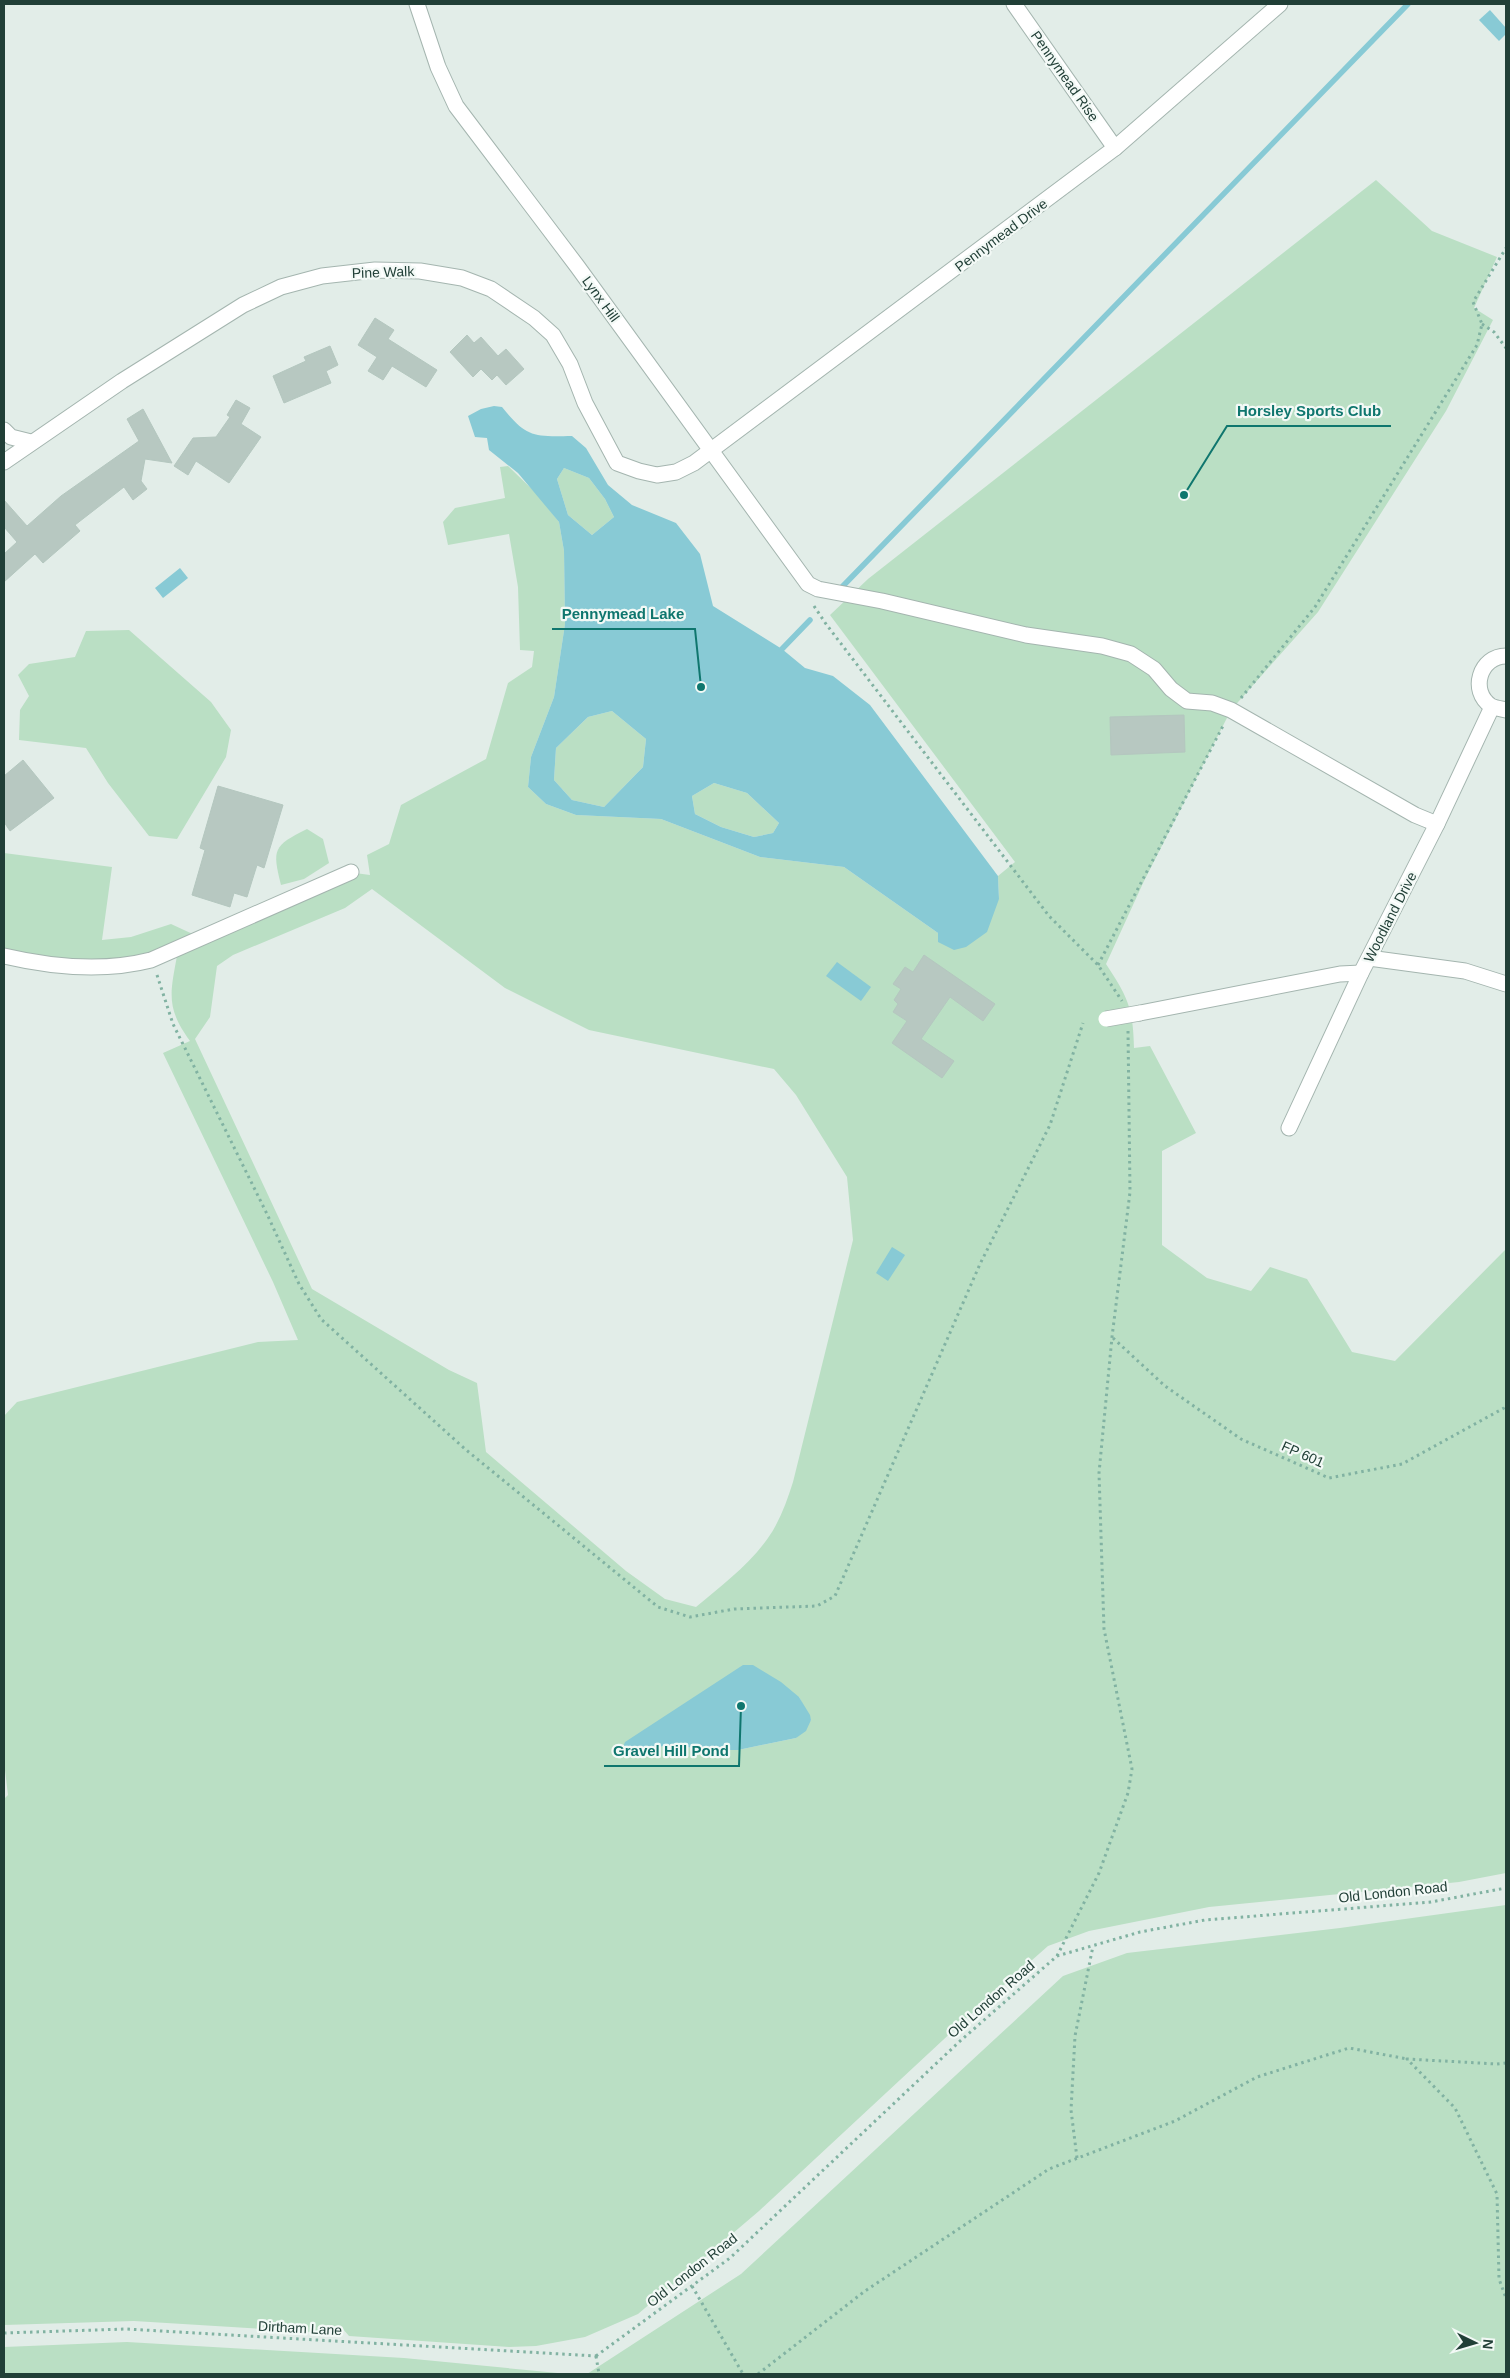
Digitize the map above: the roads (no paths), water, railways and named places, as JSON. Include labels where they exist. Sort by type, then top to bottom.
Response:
[{"type":"street","name":"Lynx Hill","points":[[417,4],[438,68],[456,106],[572,259],[808,584],[818,589],[882,601],[1026,635],[1109,648],[1131,654],[1154,669],[1171,689],[1187,701],[1212,703],[1231,710],[1415,816],[1437,824]]},
{"type":"street","name":"Pennymead Rise","points":[[1014,4],[1115,148]]},
{"type":"street","name":"Pennymead Drive","points":[[710,451],[1115,148],[1280,4]]},
{"type":"street","name":"Pine Walk","points":[[4,462],[31,442],[243,305],[281,287],[322,276],[375,270],[420,270],[462,278],[491,289],[534,318],[553,335],[570,364],[584,403],[617,463],[638,472],[656,475],[676,472],[710,451]]},
{"type":"street","points":[[4,430],[11,437],[31,442]]},
{"type":"street","name":"Woodland Drive","points":[[1289,1128],[1361,973],[1499,708],[1482,697],[1478,684],[1481,670],[1491,660],[1506,656]]},
{"type":"street","points":[[4,956],[39,964],[75,967],[130,965],[151,960],[351,872]]},
{"type":"street","points":[[1369,958],[1465,971],[1506,984]]},
{"type":"street","points":[[1106,1019],[1340,974],[1361,973]]},
{"type":"water","points":[[1490,10],[1506,28],[1506,34],[1499,41],[1479,20]]},
{"type":"water","points":[[494,406],[502,407],[524,430],[531,433],[548,436],[572,436],[586,448],[608,485],[632,505],[676,523],[700,554],[713,606],[782,649],[805,668],[833,676],[870,705],[998,876],[999,899],[987,932],[966,947],[954,950],[938,942],[938,933],[844,867],[760,857],[661,819],[576,815],[546,804],[528,787],[531,757],[554,697],[565,624],[564,551],[559,522],[518,473],[489,450],[487,438],[475,437],[468,416],[481,409]],"holes":[[[564,468],[589,478],[605,499],[614,517],[592,535],[568,515],[557,479]],[[612,711],[646,739],[643,767],[604,807],[572,800],[554,780],[556,748],[588,717]],[[714,783],[747,793],[779,823],[773,833],[754,837],[721,827],[695,814],[692,796]]]},
{"type":"water","points":[[180,568],[188,578],[163,598],[155,588]]},
{"type":"water","points":[[837,962],[871,987],[861,1001],[826,976]]},
{"type":"water","points":[[892,1247],[905,1255],[888,1281],[876,1273]]},
{"type":"water","points":[[743,1665],[753,1665],[781,1682],[799,1697],[810,1715],[811,1720],[806,1731],[796,1738],[738,1750],[713,1750],[668,1745],[632,1754],[626,1752],[623,1747],[625,1742]]},
{"type":"waterway","points":[[842,587],[1408,4]]},
{"type":"waterway","points":[[782,649],[810,620]]},
{"type":"place","name":"Horsley Sports Club","points":[[1184,495]]},
{"type":"place","name":"Pennymead Lake","points":[[701,687]]},
{"type":"place","name":"Gravel Hill Pond","points":[[741,1706]]}]
